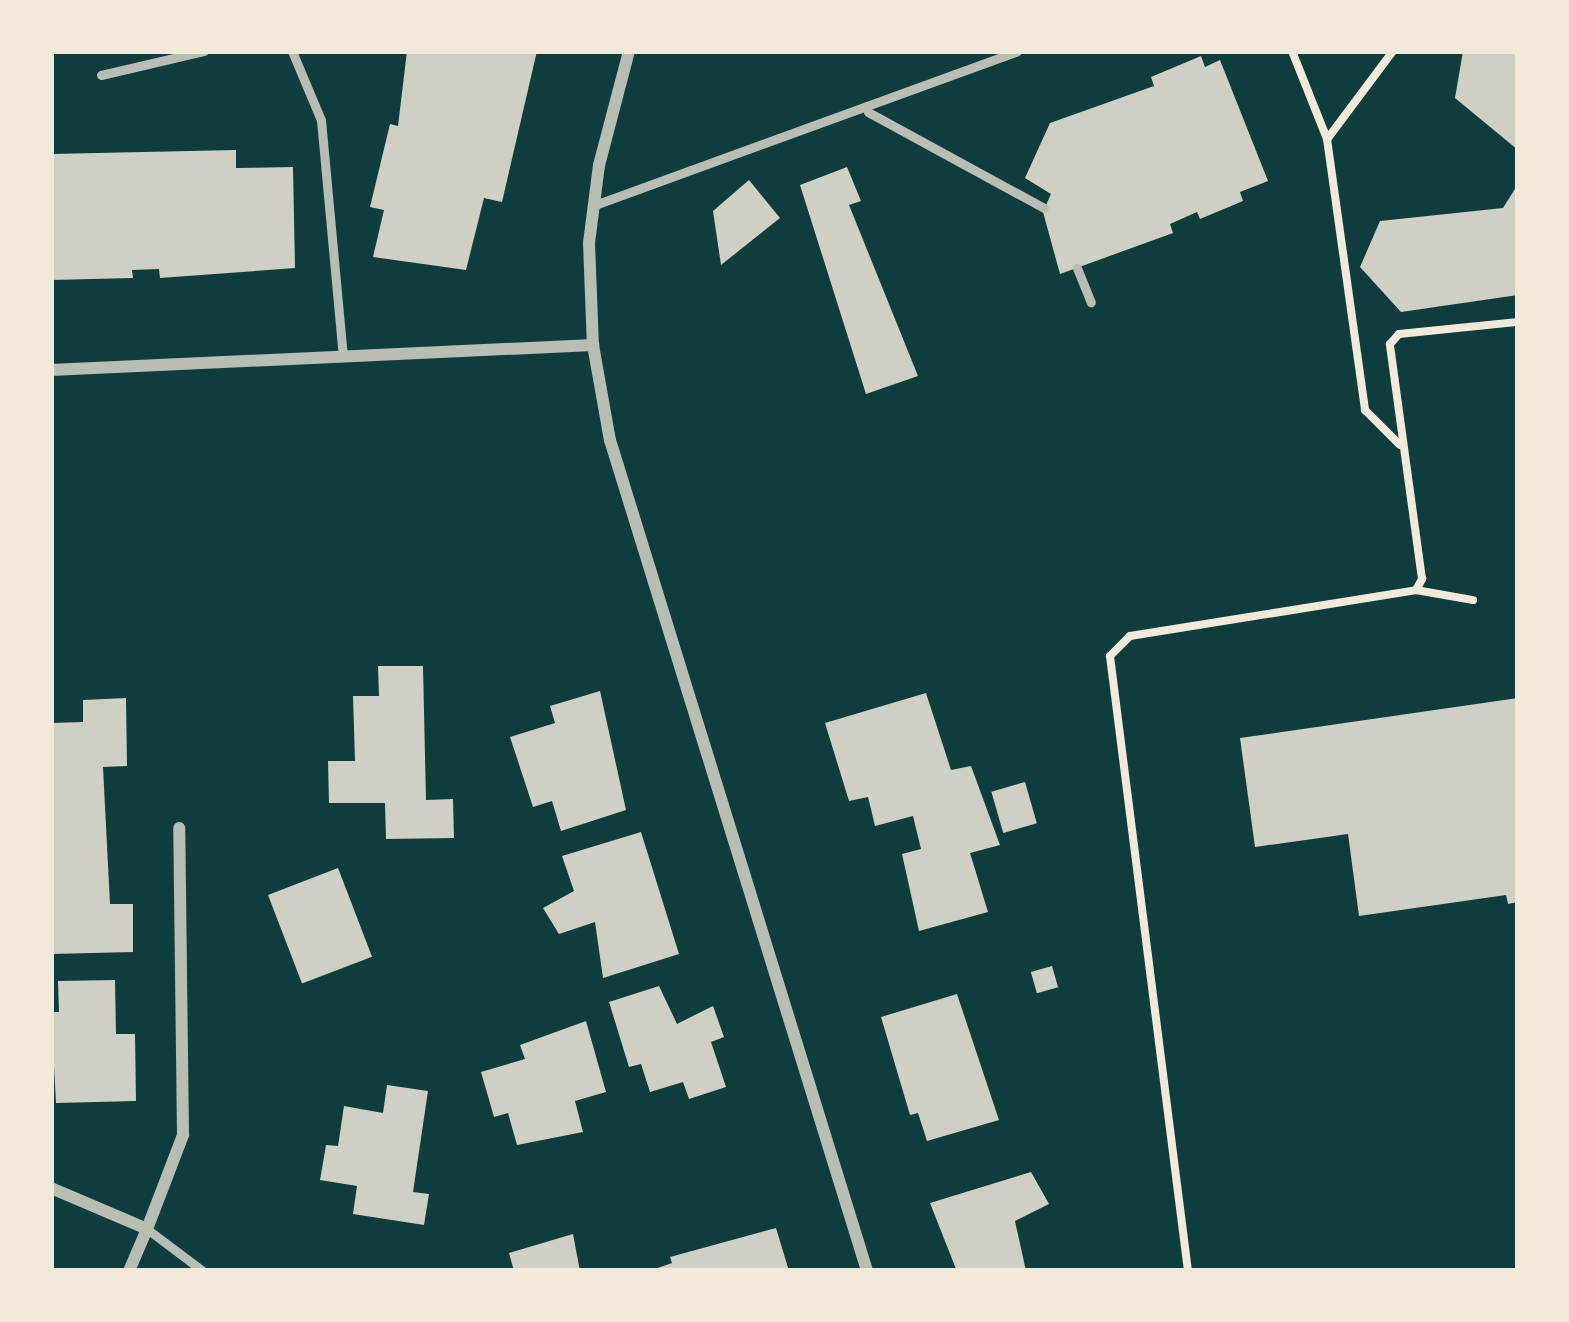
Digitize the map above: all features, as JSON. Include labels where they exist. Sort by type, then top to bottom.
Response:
[{"type":"street","points":[[629,51],[592,206],[593,345],[610,440],[867,1271]]},
{"type":"street","points":[[51,370],[593,345]]},
{"type":"street","points":[[129,1271],[183,1135],[179,827]]},
{"type":"street","points":[[51,1188],[147,1228]]},
{"type":"lane","points":[[101,75],[205,51]]},
{"type":"lane","points":[[292,51],[321,120],[343,357]]},
{"type":"lane","points":[[592,206],[868,112],[1017,51]]},
{"type":"lane","points":[[868,112],[1044,208]]},
{"type":"lane","points":[[1078,268],[1091,302]]},
{"type":"lane","points":[[147,1228],[202,1271]]},
{"type":"path","points":[[1292,51],[1327,139],[1365,410],[1400,445]]},
{"type":"path","points":[[1327,139],[1393,51]]},
{"type":"path","points":[[1416,590],[1422,579],[1400,445],[1390,344],[1399,334],[1518,322]]},
{"type":"path","points":[[1188,1271],[1110,656],[1130,636],[1416,590],[1473,600]]},
{"type":"building","points":[[407,51],[537,51],[502,202],[484,198],[466,270],[373,257],[384,210],[370,207],[390,124],[398,126]]},
{"type":"building","points":[[1463,51],[1518,51],[1518,150],[1455,98]]},
{"type":"building","points":[[1201,56],[1205,67],[1220,60],[1268,181],[1240,192],[1243,201],[1200,219],[1197,212],[1170,224],[1173,233],[1060,274],[1043,212],[1051,194],[1025,178],[1050,123],[1154,86],[1151,77]]},
{"type":"building","points":[[236,150],[236,168],[293,167],[295,268],[160,278],[159,269],[132,270],[133,278],[51,280],[51,154]]},
{"type":"building","points":[[847,167],[861,201],[849,205],[918,376],[866,394],[800,185]]},
{"type":"building","points":[[749,180],[780,218],[721,265],[713,211]]},
{"type":"building","points":[[1518,184],[1518,295],[1401,312],[1360,267],[1380,221],[1503,208]]},
{"type":"building","points":[[378,666],[423,666],[426,800],[453,799],[454,838],[386,839],[385,803],[329,803],[328,761],[355,761],[353,696],[379,696]]},
{"type":"building","points":[[600,691],[626,810],[561,831],[552,801],[533,807],[510,737],[555,723],[550,706]]},
{"type":"building","points":[[926,693],[951,770],[971,766],[1000,845],[970,853],[988,912],[919,931],[902,854],[921,849],[913,816],[875,826],[868,797],[849,801],[825,723]]},
{"type":"building","points":[[126,698],[127,766],[103,767],[110,904],[133,904],[133,952],[51,954],[51,723],[83,722],[83,700]]},
{"type":"building","points":[[1518,698],[1518,902],[1508,904],[1506,895],[1359,916],[1348,834],[1255,847],[1240,738]]},
{"type":"building","points":[[1025,782],[1037,823],[1003,833],[991,792]]},
{"type":"building","points":[[641,832],[679,954],[603,978],[595,922],[559,934],[543,908],[574,891],[562,856]]},
{"type":"building","points":[[338,868],[372,957],[302,984],[268,895]]},
{"type":"building","points":[[1052,966],[1058,987],[1037,993],[1031,972]]},
{"type":"building","points":[[115,980],[116,1034],[135,1034],[136,1101],[56,1103],[51,1012],[59,1012],[58,981]]},
{"type":"building","points":[[659,986],[677,1024],[713,1006],[724,1037],[711,1042],[726,1087],[689,1099],[683,1082],[650,1092],[641,1064],[629,1067],[609,1002]]},
{"type":"building","points":[[957,994],[999,1120],[927,1141],[918,1113],[910,1115],[881,1017]]},
{"type":"building","points":[[586,1021],[606,1092],[575,1101],[583,1132],[517,1145],[508,1113],[494,1117],[481,1072],[525,1059],[520,1045]]},
{"type":"building","points":[[387,1085],[428,1091],[413,1192],[429,1194],[424,1225],[353,1214],[357,1186],[320,1180],[326,1145],[338,1146],[344,1106],[383,1113]]},
{"type":"building","points":[[1031,1172],[1049,1204],[1015,1221],[1026,1271],[956,1269],[930,1203]]},
{"type":"building","points":[[776,1228],[789,1271],[649,1271],[672,1263],[670,1257]]},
{"type":"building","points":[[573,1234],[580,1271],[514,1271],[509,1253]]}]
